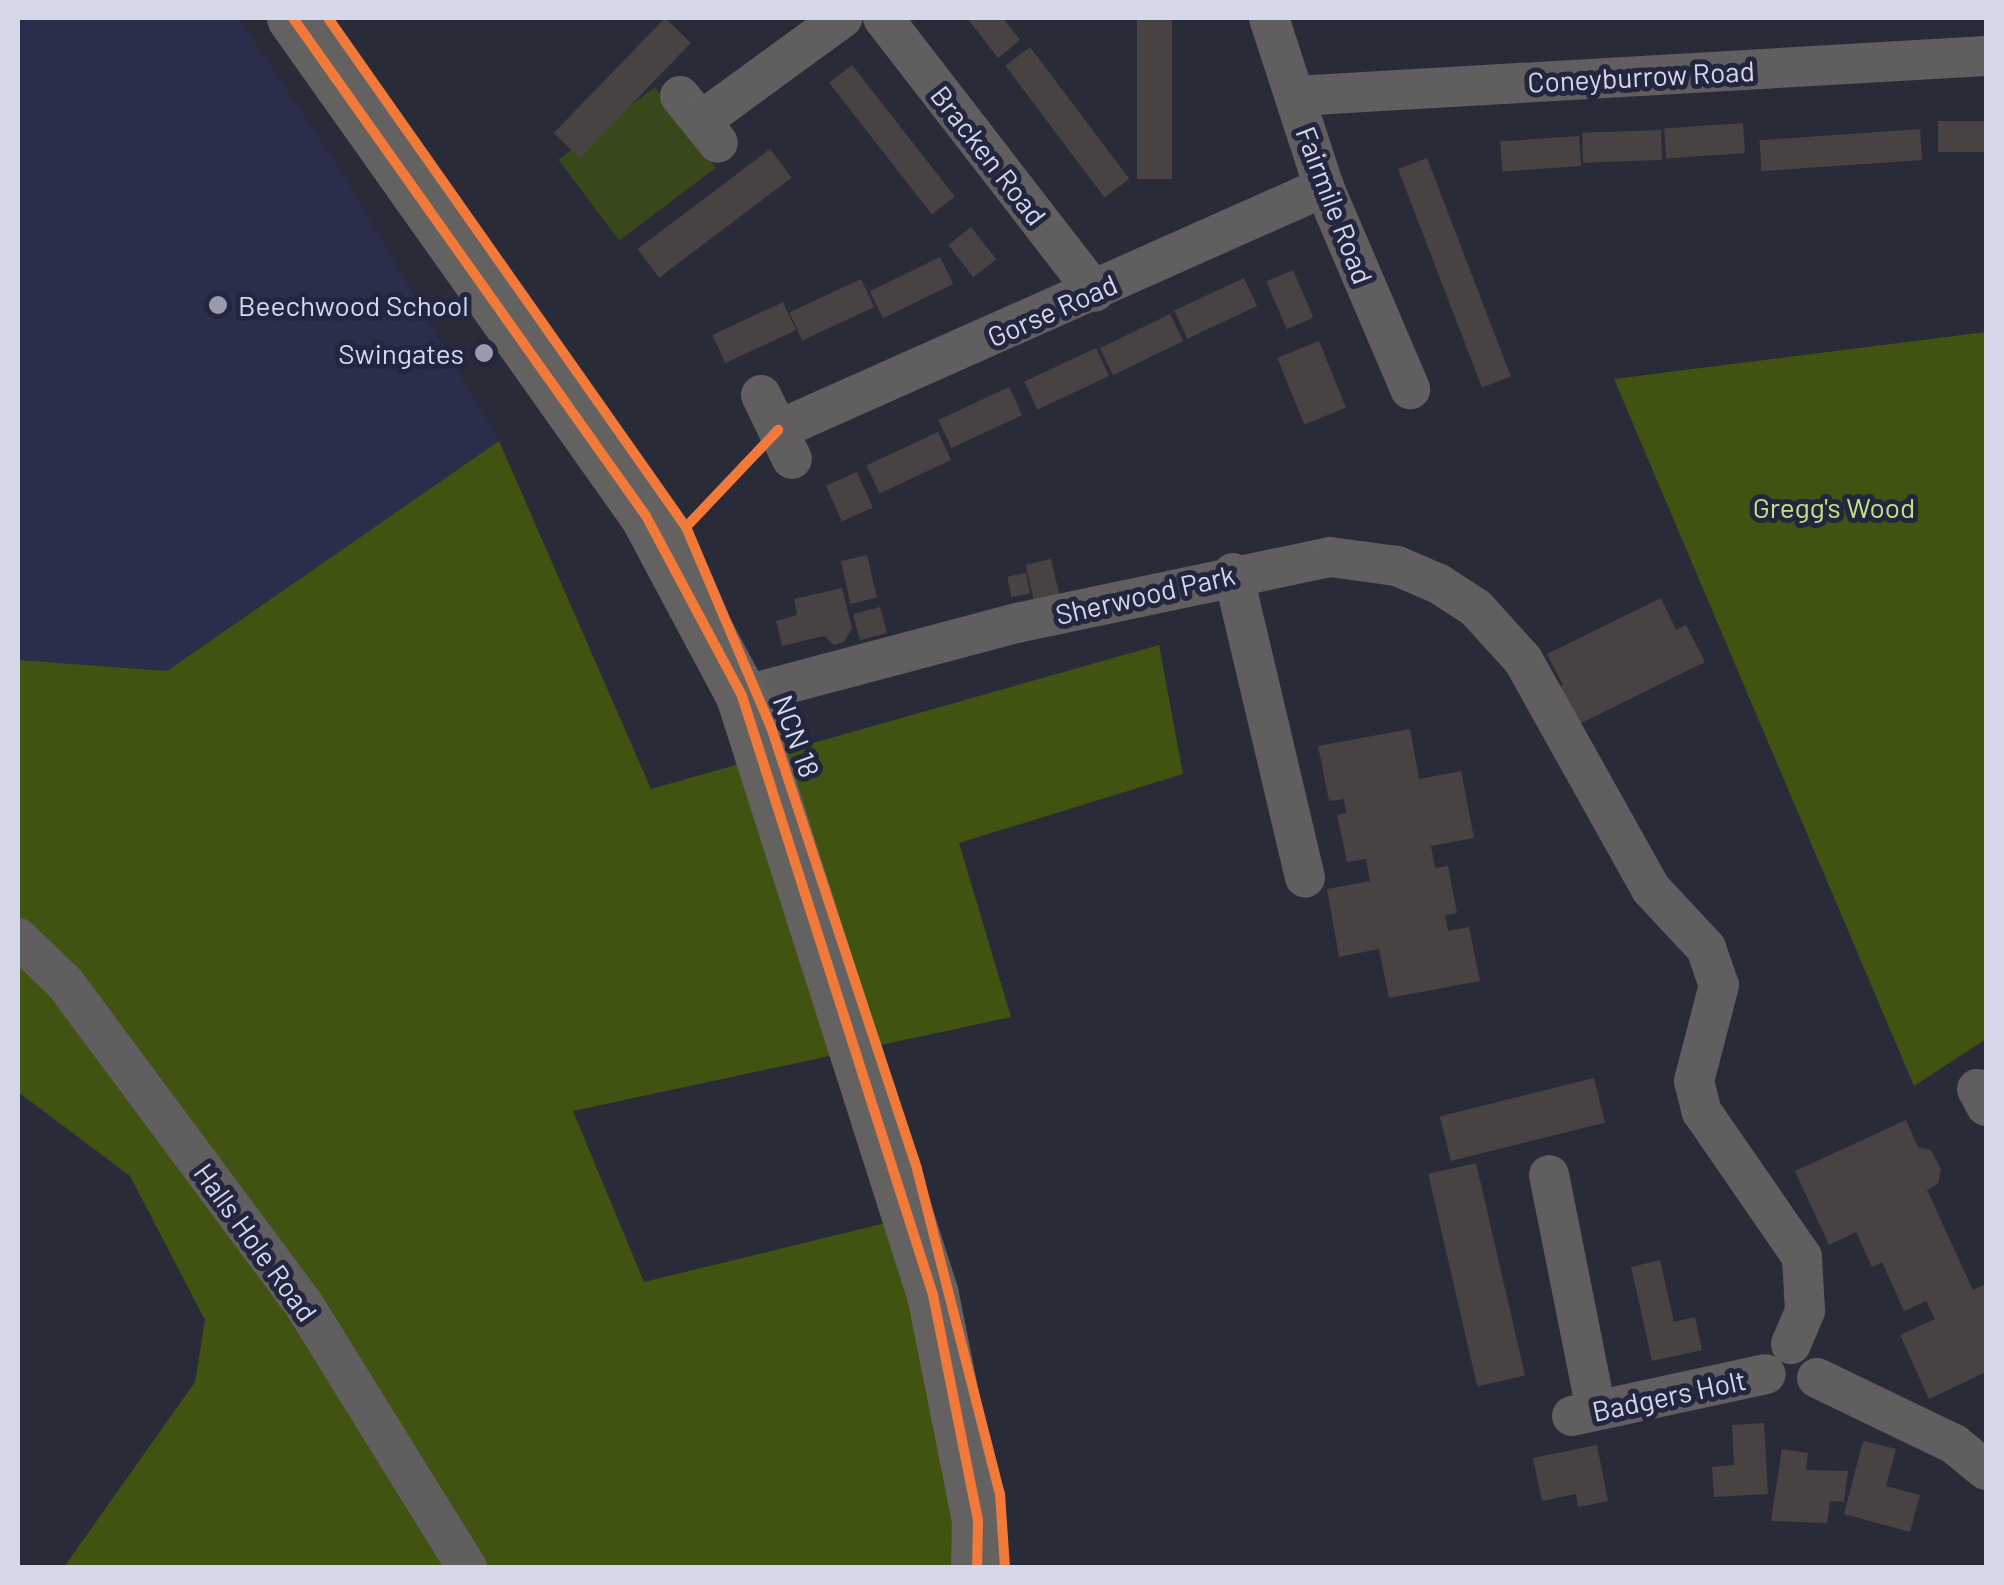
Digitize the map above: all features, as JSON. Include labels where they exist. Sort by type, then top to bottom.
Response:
[{"type":"main road","points":[[293,18],[646,516],[742,696],[933,1295],[978,1521],[977,1568]]},
{"type":"street","points":[[700,120],[842,18]]},
{"type":"street","name":"Bracken Road","points":[[884,18],[1095,292]]},
{"type":"street","name":"Fairmile Road","points":[[1269,18],[1324,187],[1410,389]]},
{"type":"street","name":"Coneyburrow Road","points":[[1295,96],[1986,56]]},
{"type":"street","name":"Gorse Road","points":[[777,428],[1095,292],[1324,187]]},
{"type":"street","name":"Sherwood Park","points":[[742,696],[1233,573],[1330,557],[1396,566],[1476,608],[1523,660],[1651,889],[1706,948],[1719,985],[1694,1081],[1702,1112],[1802,1257],[1805,1310],[1778,1359]]},
{"type":"street","points":[[1233,573],[1305,878]]},
{"type":"street","name":"Halls Hole Road","points":[[18,938],[65,983],[306,1308],[467,1568]]},
{"type":"street","name":"Badgers Holt","points":[[1549,1175],[1584,1413],[1778,1359],[1789,1396],[1805,1393],[1817,1378],[1937,1435],[1986,1470]]},
{"type":"shaded area","name":"Beechwood School","points":[[18,18],[239,18],[340,169],[499,441],[166,671],[18,660]]},
{"type":"green space","points":[[655,87],[716,168],[619,240],[558,160]]},
{"type":"green space","name":"Gregg's Wood","points":[[1986,332],[1986,1039],[1914,1086],[1614,379]]},
{"type":"green space","points":[[499,441],[651,789],[1159,645],[1183,774],[959,843],[1011,1017],[573,1111],[644,1282],[902,1219],[955,1444],[957,1567],[64,1567],[195,1382],[205,1320],[130,1176],[18,1092],[18,660],[167,671]]},
{"type":"building","points":[[665,18],[691,43],[580,158],[554,133]]},
{"type":"building","points":[[967,18],[1003,18],[1020,40],[998,58]]},
{"type":"building","points":[[1137,18],[1172,18],[1172,179],[1137,179]]},
{"type":"building","points":[[1030,47],[1129,179],[1105,197],[1005,66]]},
{"type":"building","points":[[852,65],[955,197],[932,214],[829,83]]},
{"type":"building","points":[[1938,121],[1986,121],[1986,152],[1938,152]]},
{"type":"building","points":[[1743,123],[1745,153],[1666,158],[1664,129]]},
{"type":"building","points":[[1920,129],[1922,160],[1762,171],[1759,140]]},
{"type":"building","points":[[1661,130],[1662,160],[1583,163],[1582,133]]},
{"type":"building","points":[[1579,136],[1581,166],[1502,171],[1500,142]]},
{"type":"building","points":[[770,149],[792,178],[659,278],[637,249]]},
{"type":"building","points":[[1427,158],[1511,376],[1482,388],[1398,169]]},
{"type":"building","points":[[971,227],[996,259],[973,277],[948,245]]},
{"type":"building","points":[[940,257],[953,284],[883,318],[870,291]]},
{"type":"building","points":[[1293,270],[1313,318],[1287,329],[1266,281]]},
{"type":"building","points":[[1244,278],[1257,306],[1187,339],[1174,311]]},
{"type":"building","points":[[861,279],[874,307],[803,340],[789,312]]},
{"type":"building","points":[[783,302],[796,330],[725,363],[712,335]]},
{"type":"building","points":[[1170,314],[1183,341],[1113,375],[1100,348]]},
{"type":"building","points":[[1319,341],[1346,408],[1304,425],[1277,358]]},
{"type":"building","points":[[1096,348],[1109,376],[1038,409],[1024,381]]},
{"type":"building","points":[[1009,387],[1022,415],[951,448],[938,420]]},
{"type":"building","points":[[938,432],[951,460],[880,493],[866,465]]},
{"type":"building","points":[[857,472],[873,508],[842,521],[826,486]]},
{"type":"building","points":[[867,555],[877,598],[851,604],[841,561]]},
{"type":"building","points":[[1051,559],[1059,595],[1034,601],[1026,565]]},
{"type":"building","points":[[1026,573],[1030,594],[1011,597],[1007,577]]},
{"type":"building","points":[[842,588],[852,628],[844,642],[834,645],[824,636],[782,646],[776,621],[797,615],[794,599]]},
{"type":"building","points":[[1661,598],[1676,630],[1686,625],[1705,662],[1573,727],[1554,689],[1563,685],[1547,654]]},
{"type":"building","points":[[880,607],[887,633],[860,640],[853,614]]},
{"type":"building","points":[[1410,729],[1419,779],[1461,771],[1474,838],[1431,846],[1435,868],[1448,866],[1457,913],[1445,915],[1448,931],[1469,927],[1480,981],[1389,998],[1379,949],[1339,957],[1327,889],[1370,881],[1366,859],[1347,862],[1337,815],[1346,813],[1344,799],[1329,801],[1318,746]]},
{"type":"building","points":[[1594,1078],[1605,1123],[1451,1161],[1440,1116]]},
{"type":"building","points":[[1906,1120],[1918,1147],[1931,1150],[1941,1169],[1938,1184],[1927,1190],[1973,1290],[1986,1284],[1986,1372],[1929,1399],[1900,1335],[1935,1319],[1926,1301],[1904,1311],[1882,1262],[1872,1267],[1856,1232],[1829,1245],[1795,1171]]},
{"type":"building","points":[[1476,1163],[1525,1375],[1477,1386],[1428,1174]]},
{"type":"building","points":[[1660,1260],[1674,1322],[1695,1317],[1702,1350],[1652,1361],[1631,1267]]},
{"type":"building","points":[[1764,1423],[1768,1494],[1714,1497],[1712,1467],[1734,1465],[1732,1425]]},
{"type":"building","points":[[1863,1441],[1896,1449],[1886,1486],[1920,1495],[1910,1532],[1844,1514]]},
{"type":"building","points":[[1597,1445],[1608,1501],[1578,1507],[1576,1494],[1542,1501],[1533,1458]]},
{"type":"building","points":[[1782,1449],[1808,1453],[1806,1470],[1848,1471],[1844,1502],[1830,1501],[1827,1523],[1771,1521]]},
{"type":"cycle path","points":[[293,18],[646,516],[742,696],[933,1295],[978,1521],[977,1568]]},
{"type":"cycle path","name":"NCN 18","points":[[328,18],[686,527],[771,727],[917,1169],[1000,1494],[1005,1568]]},
{"type":"cycle path","points":[[686,527],[778,430]]},
{"type":"place","name":"Beechwood School","points":[[218,305]]},
{"type":"place","name":"Swingates","points":[[484,353]]}]
